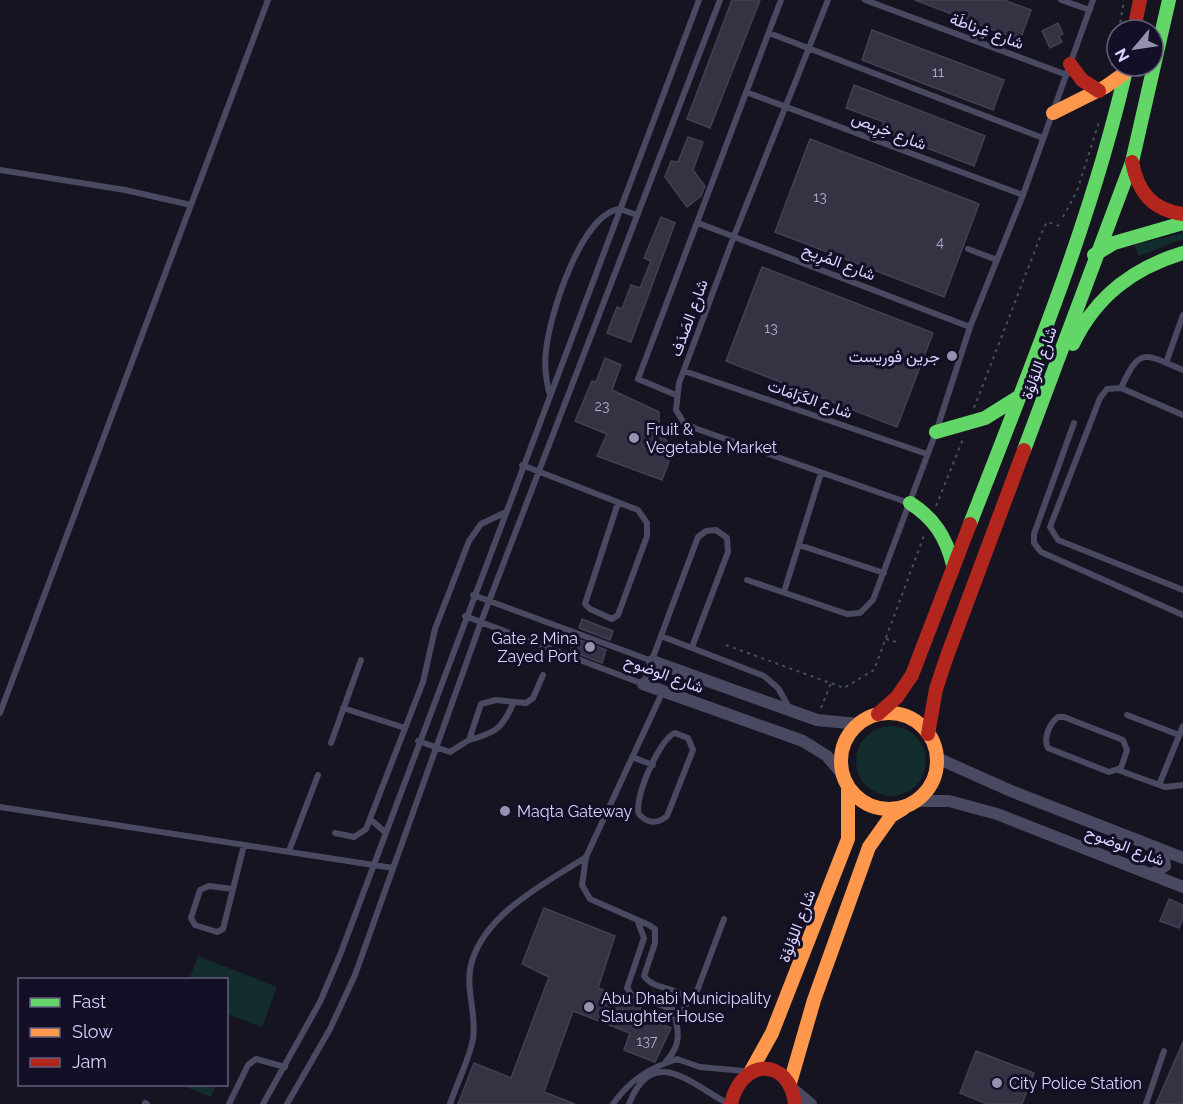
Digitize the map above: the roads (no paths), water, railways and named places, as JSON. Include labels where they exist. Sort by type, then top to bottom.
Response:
[{"type":"street","points":[[1136,18],[1140,0]]},
{"type":"street","name":"شارع اللؤلؤة","points":[[928,734],[936,688],[1096,253],[1132,162],[1169,0]]},
{"type":"street","points":[[1068,70],[1099,91]]},
{"type":"street","points":[[1053,113],[1099,91],[1115,78]]},
{"type":"street","name":"شارع اللؤلؤة","points":[[878,714],[897,697],[912,675],[1061,289],[1113,128],[1124,78]]},
{"type":"street","points":[[1132,162],[1138,187],[1145,198],[1161,210],[1183,214]]},
{"type":"street","points":[[1061,289],[1071,275],[1096,253],[1121,241],[1183,223]]},
{"type":"street","points":[[998,520],[1016,493],[1075,339],[1089,315],[1113,289],[1132,275],[1161,260],[1183,253]]},
{"type":"street","points":[[936,432],[984,418],[1017,398]]},
{"type":"street","points":[[909,503],[921,510],[940,528],[949,546],[953,565]]},
{"type":"street","name":"شارع الوضوح","points":[[652,661],[816,720],[858,724]]},
{"type":"street","name":"شارع الوضوح","points":[[643,684],[803,741],[827,756],[845,781]]},
{"type":"street","points":[[795,1104],[792,1086],[814,1000],[869,847],[891,816],[917,801],[932,782],[937,758],[928,734],[918,723],[906,716],[892,713],[878,714],[858,724],[843,747],[845,781],[856,797],[878,809],[904,807]]},
{"type":"street","name":"شارع الوضوح","points":[[937,758],[1011,791],[1183,858]]},
{"type":"street","name":"شارع اللؤلؤة","points":[[730,1104],[735,1084],[751,1071],[776,1024],[848,839],[850,823],[845,781]]},
{"type":"street","name":"شارع الوضوح","points":[[917,801],[949,801],[997,814],[1183,887]]},
{"type":"street","points":[[1152,874],[1165,866],[1163,851]]},
{"type":"street","points":[[751,1071],[773,1070],[811,1104]]},
{"type":"lane","points":[[0,713],[268,0]]},
{"type":"lane","points":[[263,1104],[320,1002],[699,0]]},
{"type":"lane","points":[[287,1104],[330,1029],[356,975],[489,601],[720,0]]},
{"type":"lane","points":[[781,0],[638,379],[676,395],[675,410],[684,423],[909,503]]},
{"type":"lane","name":"شارع الصَدَف","points":[[676,395],[734,236],[828,0]]},
{"type":"lane","name":"شارع غِرناطَة","points":[[865,0],[1068,70]]},
{"type":"lane","points":[[1062,0],[1090,10]]},
{"type":"lane","points":[[747,580],[847,614],[860,613],[870,606],[936,432],[970,327],[1023,195],[1093,0]]},
{"type":"lane","points":[[769,33],[1043,138]]},
{"type":"lane","name":"شارع خِرِيص","points":[[746,92],[1023,195]]},
{"type":"lane","points":[[0,170],[125,190],[191,206]]},
{"type":"lane","points":[[549,393],[545,364],[548,338],[574,259],[596,223],[613,209],[637,215]]},
{"type":"lane","name":"شارع المُرِيح","points":[[698,223],[970,327]]},
{"type":"lane","points":[[968,249],[997,260]]},
{"type":"lane","points":[[1166,363],[1183,315]]},
{"type":"lane","points":[[1121,388],[1133,363],[1141,358],[1149,357],[1183,370]]},
{"type":"lane","name":"شارع الكَرَامَات","points":[[684,371],[927,454]]},
{"type":"lane","points":[[1183,415],[1121,388],[1107,389],[1100,398],[1051,522],[1052,531],[1064,542],[1183,590]]},
{"type":"lane","points":[[1074,423],[1034,534],[1035,547],[1041,552],[1183,615]]},
{"type":"lane","points":[[522,465],[638,510],[647,523],[647,536],[618,615],[612,619],[590,609],[585,604],[618,503]]},
{"type":"lane","points":[[784,592],[821,473]]},
{"type":"lane","points":[[335,833],[358,836],[366,829],[426,672],[435,629],[469,541],[481,524],[504,513]]},
{"type":"lane","points":[[643,684],[698,537],[706,531],[716,530],[727,538],[728,552],[692,647]]},
{"type":"lane","points":[[799,545],[884,573]]},
{"type":"lane","name":"شارع الوضوح","points":[[473,595],[652,661]]},
{"type":"lane","name":"شارع الوضوح","points":[[465,616],[643,684]]},
{"type":"lane","points":[[661,636],[764,676],[778,688],[791,711]]},
{"type":"lane","points":[[331,744],[361,660]]},
{"type":"lane","points":[[469,740],[481,704],[496,700],[513,704],[526,703],[533,698],[543,675]]},
{"type":"lane","points":[[663,691],[585,857],[582,885],[590,899],[655,929],[657,936],[644,976],[652,982],[684,995],[688,1000]]},
{"type":"lane","points":[[418,741],[450,752],[469,740],[491,734],[505,723],[513,704]]},
{"type":"lane","points":[[343,708],[405,728]]},
{"type":"lane","points":[[1127,715],[1179,735]]},
{"type":"lane","points":[[1118,770],[1127,753],[1123,740],[1064,717],[1053,721],[1046,740],[1048,748],[1109,772],[1118,770],[1172,787],[1183,785]]},
{"type":"lane","points":[[1159,784],[1183,726]]},
{"type":"lane","points":[[671,734],[685,735],[691,741],[693,750],[669,812],[664,819],[655,822],[642,818],[637,804],[653,765],[664,741],[671,734]]},
{"type":"lane","points":[[632,757],[653,765]]},
{"type":"lane","points":[[289,851],[318,775]]},
{"type":"lane","points":[[0,807],[393,868]]},
{"type":"lane","points":[[370,819],[385,832]]},
{"type":"lane","points":[[233,889],[209,886],[200,890],[191,918],[195,925],[217,932],[224,929],[244,845]]},
{"type":"lane","points":[[450,1104],[473,1039],[471,963],[479,945],[501,918],[521,900],[585,857]]},
{"type":"lane","points":[[638,922],[644,938],[627,988],[631,994],[680,1012],[697,991],[724,919]]},
{"type":"lane","points":[[665,1063],[675,1053],[679,1039],[673,1010]]},
{"type":"lane","points":[[1146,1104],[1164,1051]]},
{"type":"lane","points":[[229,1104],[248,1065],[256,1059],[285,1067]]},
{"type":"lane","points":[[613,1104],[632,1081],[654,1066],[677,1059],[700,1067],[751,1071]]},
{"type":"lane","points":[[628,1104],[634,1090],[644,1079],[658,1072],[669,1072],[706,1088],[713,1096],[730,1104]]},
{"type":"place","name":"جرين فوريست","points":[[952,356]]},
{"type":"place","name":"Fruit & Vegetable Market","points":[[634,438]]},
{"type":"place","name":"Gate 2 Mina Zayed Port","points":[[590,647]]},
{"type":"place","name":"Maqta Gateway","points":[[505,811]]},
{"type":"place","name":"Abu Dhabi Municipality Slaughter House","points":[[589,1007]]},
{"type":"place","name":"City Police Station","points":[[997,1083]]}]
